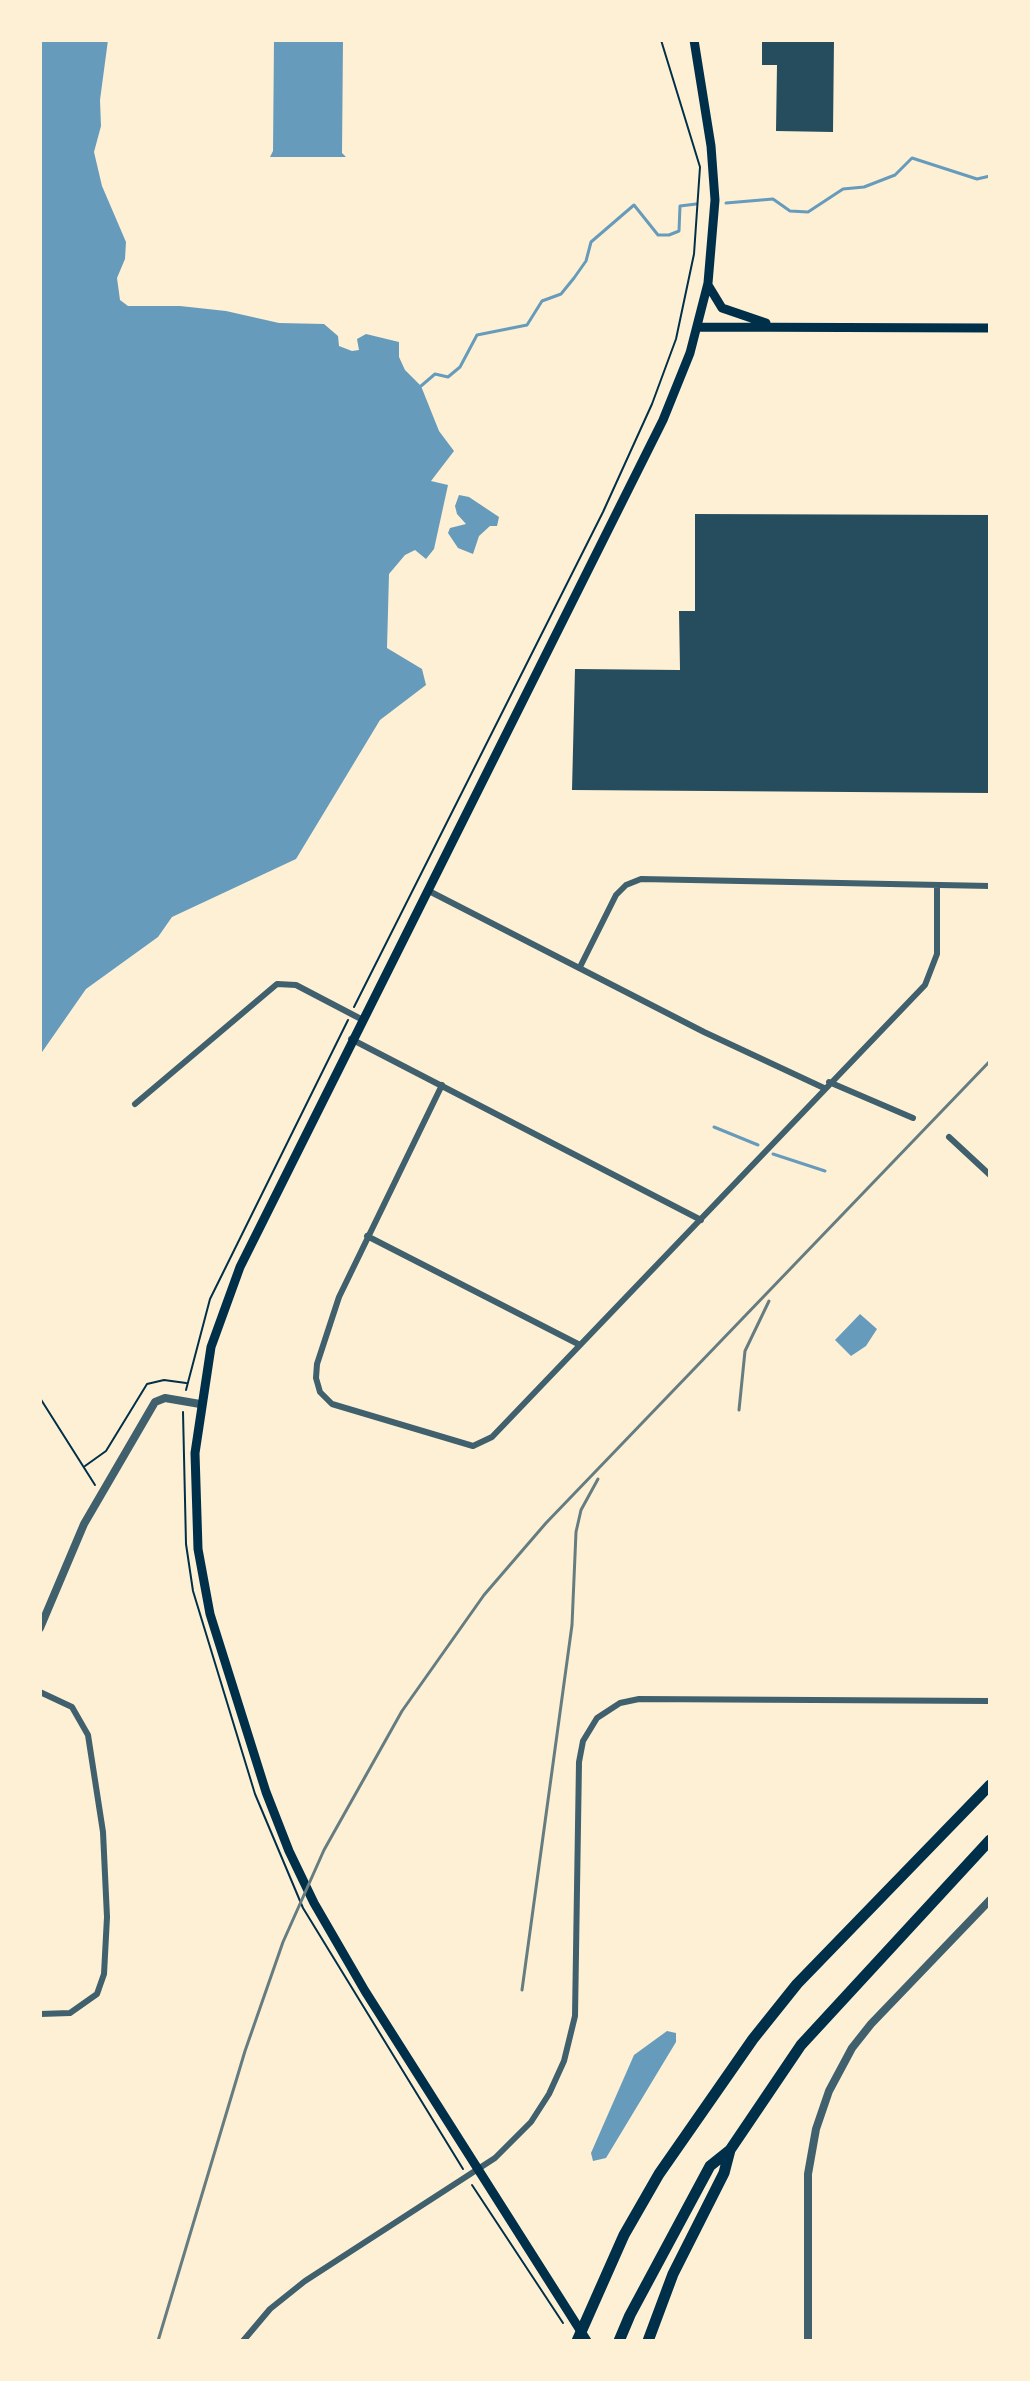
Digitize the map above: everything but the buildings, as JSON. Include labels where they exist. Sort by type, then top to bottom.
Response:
[{"type":"highway","points":[[577,2341],[624,2235],[659,2174],[753,2039],[797,1984],[990,1785]]},
{"type":"highway","points":[[619,2341],[710,2166],[730,2150],[801,2045],[990,1840]]},
{"type":"highway","points":[[648,2341],[673,2274],[724,2173],[730,2150]]},
{"type":"main road","points":[[587,2341],[325,1924],[289,1851],[266,1792],[205,1593],[194,1490],[200,1404],[211,1347],[232,1284],[351,1039],[663,420],[698,327],[708,283],[713,232],[713,166],[694,40]]},
{"type":"main road","points":[[708,283],[722,308],[776,327]]},
{"type":"main road","points":[[698,327],[990,328]]},
{"type":"street","points":[[580,967],[616,895],[626,885],[641,879],[990,886]]},
{"type":"street","points":[[442,1085],[339,1297],[317,1364],[316,1378],[320,1392],[339,1407],[465,1445],[479,1445],[492,1437],[931,976],[937,954],[937,885]]},
{"type":"street","points":[[427,890],[826,1085],[913,1118]]},
{"type":"street","points":[[135,1104],[277,984],[296,985],[361,1019]]},
{"type":"street","points":[[351,1039],[701,1220]]},
{"type":"street","points":[[949,1137],[990,1175]]},
{"type":"street","points":[[367,1236],[580,1345]]},
{"type":"street","points":[[40,1628],[84,1524],[157,1400],[200,1404]]},
{"type":"street","points":[[40,1692],[72,1707],[84,1723],[88,1735],[103,1832],[107,1917],[104,1974],[97,1994],[70,2013],[40,2014]]},
{"type":"street","points":[[243,2341],[287,2294],[506,2150],[531,2122],[556,2082],[571,2038],[577,1993],[580,1754],[583,1741],[597,1718],[620,1703],[639,1699],[990,1701]]},
{"type":"street","points":[[808,2341],[808,2174],[816,2129],[829,2091],[852,2048],[871,2024],[990,1900]]},
{"type":"path","points":[[85,1466],[106,1451],[147,1384],[164,1380],[187,1383],[210,1299],[603,512],[652,404],[676,339],[692,266],[700,167],[661,40]]},
{"type":"path","points":[[40,1398],[85,1466],[100,1497]]},
{"type":"path","points":[[283,1864],[320,1937],[467,2177],[552,2307]]},
{"type":"water","points":[[40,40],[108,40],[100,100],[101,126],[94,152],[102,186],[126,242],[125,259],[117,278],[120,300],[128,306],[180,306],[226,311],[279,323],[324,324],[338,336],[339,346],[352,351],[359,350],[357,339],[366,334],[399,342],[399,357],[405,370],[421,386],[439,431],[454,451],[431,481],[448,485],[434,549],[426,559],[415,550],[405,555],[389,574],[387,648],[422,669],[426,685],[380,720],[296,859],[172,917],[158,937],[86,989],[40,1055]]},
{"type":"water","points":[[274,40],[343,40],[342,153],[346,157],[270,157],[273,151]]},
{"type":"water","points":[[459,495],[469,497],[499,517],[497,526],[490,526],[479,536],[473,554],[458,548],[448,533],[450,528],[466,524],[457,514],[455,506]]},
{"type":"water","points":[[860,1314],[877,1329],[866,1346],[851,1356],[835,1340]]},
{"type":"water","points":[[667,2031],[676,2033],[676,2042],[606,2158],[593,2161],[591,2153],[634,2055]]},
{"type":"waterway","points":[[726,203],[773,199],[790,211],[808,212],[843,189],[864,187],[895,175],[912,158],[977,179],[990,176]]},
{"type":"waterway","points":[[421,386],[435,374],[448,377],[460,367],[477,335],[527,325],[542,301],[561,294],[574,278],[586,261],[591,242],[634,205],[658,235],[669,235],[679,231],[680,206],[696,204]]},
{"type":"waterway","points":[[714,1127],[758,1145]]},
{"type":"waterway","points":[[773,1154],[825,1171]]},
{"type":"railway","points":[[158,2341],[245,2051],[283,1942],[324,1850],[402,1711],[484,1595],[546,1523],[990,1061]]},
{"type":"railway","points":[[739,1410],[745,1351],[769,1301]]},
{"type":"railway","points":[[522,1990],[572,1625],[576,1532],[581,1510],[598,1479]]}]
